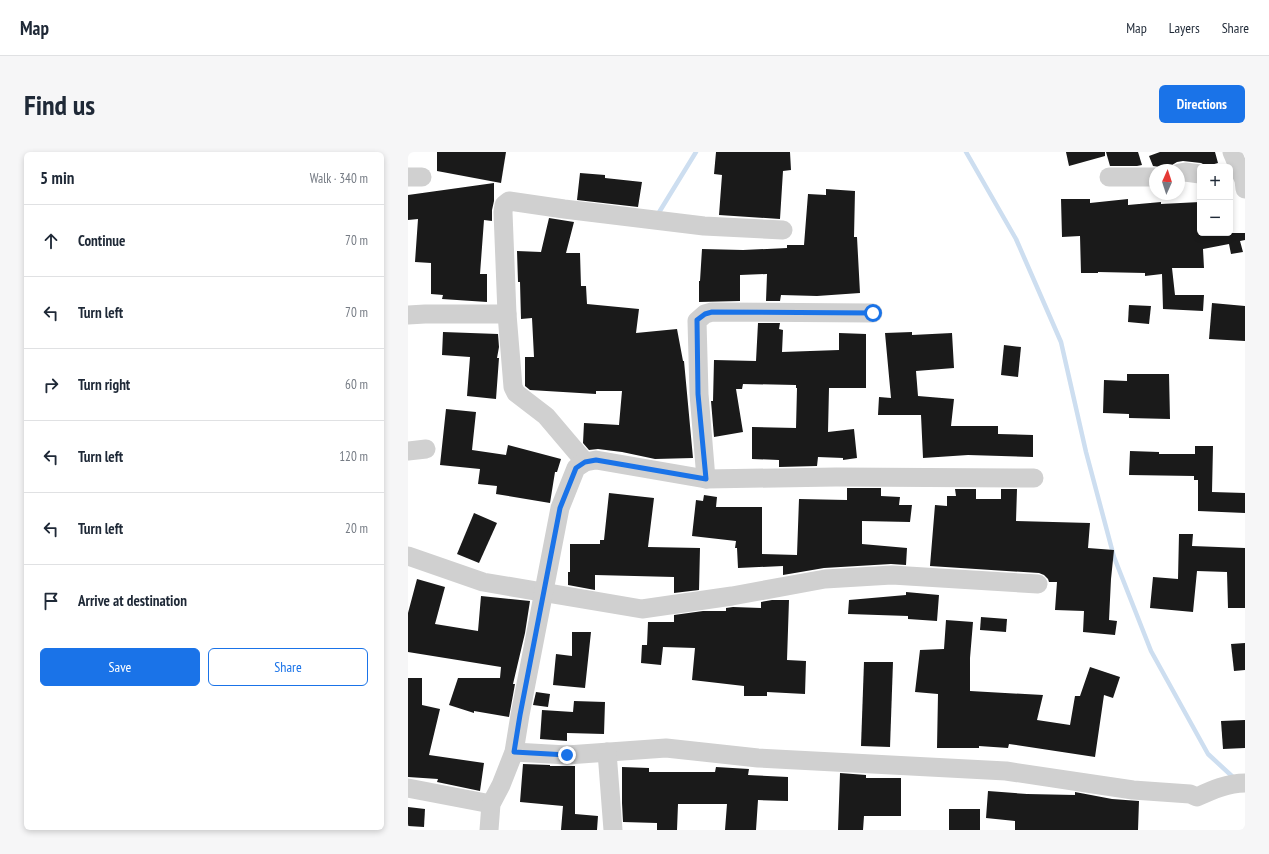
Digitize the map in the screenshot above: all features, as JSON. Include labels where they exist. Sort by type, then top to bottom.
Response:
[{"type":"street","points":[[1237,157],[1240,182]]},
{"type":"street","points":[[1185,172],[1197,174]]},
{"type":"street","points":[[1109,177],[1149,177]]},
{"type":"street","points":[[585,462],[546,416],[516,393],[513,387],[507,314],[504,205],[509,201],[704,226],[783,230]]},
{"type":"street","points":[[706,479],[698,394],[697,320],[705,314],[712,312],[873,313]]},
{"type":"street","points":[[408,315],[507,314]]},
{"type":"street","points":[[489,830],[491,804],[501,785],[514,752],[560,508],[576,468],[585,462],[596,460],[706,479],[836,477],[1034,478]]},
{"type":"street","points":[[408,556],[483,582],[642,609],[732,596],[824,579],[884,575],[1038,584]]},
{"type":"street","points":[[514,752],[567,755],[666,748],[758,758],[1006,771],[1133,790],[1190,794],[1197,797],[1207,792],[1237,783],[1245,783]]},
{"type":"street","points":[[607,752],[614,830]]},
{"type":"street","points":[[408,788],[491,804]]},
{"type":"building","points":[[437,152],[506,152],[501,183],[437,171]]},
{"type":"building","points":[[716,152],[790,152],[791,170],[783,171],[780,219],[719,215],[722,175],[714,174]]},
{"type":"building","points":[[1066,152],[1105,152],[1105,156],[1069,166]]},
{"type":"building","points":[[1106,152],[1138,152],[1142,165],[1110,166]]},
{"type":"building","points":[[1160,152],[1215,152],[1218,163],[1203,164],[1183,161],[1174,164],[1152,164],[1149,156]]},
{"type":"building","points":[[580,173],[605,175],[605,178],[642,182],[638,207],[577,200]]},
{"type":"building","points":[[494,183],[492,221],[484,220],[480,274],[487,274],[487,302],[442,299],[443,295],[431,294],[431,263],[415,262],[418,219],[408,220],[408,195]]},
{"type":"building","points":[[826,189],[855,191],[854,237],[857,237],[860,293],[817,296],[781,295],[780,301],[766,301],[767,274],[740,275],[740,301],[699,302],[702,249],[743,250],[787,248],[787,245],[804,245],[808,194],[826,195]]},
{"type":"building","points":[[1061,199],[1090,199],[1090,203],[1128,199],[1128,205],[1161,202],[1161,204],[1197,202],[1197,236],[1233,236],[1233,233],[1245,233],[1245,240],[1240,241],[1243,252],[1231,254],[1229,244],[1203,249],[1204,268],[1172,268],[1175,295],[1204,295],[1203,311],[1163,309],[1162,274],[1145,276],[1145,273],[1081,273],[1080,236],[1062,237]]},
{"type":"building","points":[[549,218],[574,222],[566,253],[580,253],[581,286],[586,286],[587,304],[639,309],[636,333],[677,329],[684,361],[693,458],[655,459],[622,452],[598,449],[589,450],[583,443],[584,423],[619,425],[622,391],[596,391],[596,394],[530,390],[525,386],[525,357],[534,357],[532,318],[521,319],[517,251],[541,252]]},
{"type":"building","points":[[1212,303],[1245,306],[1245,341],[1209,339]]},
{"type":"building","points":[[1129,305],[1151,306],[1149,324],[1128,322]]},
{"type":"building","points":[[758,323],[780,323],[779,329],[783,330],[782,352],[839,350],[839,333],[866,334],[866,388],[829,388],[828,432],[854,429],[857,458],[843,460],[843,458],[818,457],[817,466],[779,467],[779,460],[752,459],[752,427],[796,428],[796,385],[743,384],[742,389],[736,389],[743,432],[714,437],[711,401],[713,401],[714,360],[756,361]]},
{"type":"building","points":[[443,332],[498,334],[499,347],[497,358],[499,358],[496,399],[467,396],[470,357],[442,355]]},
{"type":"building","points":[[912,332],[912,335],[952,333],[954,368],[916,371],[918,396],[954,399],[951,426],[998,426],[998,434],[1033,435],[1033,457],[968,455],[923,458],[921,415],[878,415],[879,397],[891,398],[885,333]]},
{"type":"building","points":[[1004,345],[1021,347],[1018,377],[1001,375]]},
{"type":"building","points":[[1127,374],[1169,374],[1170,419],[1129,418],[1129,414],[1103,413],[1104,380],[1127,381]]},
{"type":"building","points":[[446,409],[476,412],[472,450],[506,455],[508,445],[561,459],[557,472],[555,472],[550,503],[496,494],[497,486],[478,484],[480,469],[440,465]]},
{"type":"building","points":[[1195,446],[1213,446],[1212,492],[1245,493],[1245,513],[1198,511],[1198,480],[1194,480],[1194,476],[1129,475],[1130,451],[1159,452],[1159,454],[1195,454]]},
{"type":"building","points":[[847,488],[881,488],[881,496],[900,497],[899,505],[912,505],[910,522],[862,521],[862,544],[907,548],[906,565],[891,564],[824,568],[783,575],[783,566],[738,568],[737,548],[735,548],[736,541],[692,536],[696,500],[703,501],[704,495],[717,497],[716,507],[762,507],[762,554],[797,555],[799,499],[847,500]]},
{"type":"building","points":[[955,489],[976,489],[976,499],[1001,499],[1001,489],[1017,489],[1016,521],[1090,523],[1088,548],[1114,550],[1109,620],[1117,621],[1115,635],[1083,632],[1084,611],[1055,610],[1057,582],[1049,582],[1044,575],[1039,573],[930,566],[935,505],[947,506],[947,496],[956,496]]},
{"type":"building","points":[[609,493],[654,498],[648,547],[700,548],[699,590],[674,593],[674,577],[595,575],[595,590],[568,585],[568,572],[570,572],[570,544],[600,544],[600,540],[604,540]]},
{"type":"building","points":[[474,513],[497,523],[479,563],[457,554]]},
{"type":"building","points":[[1179,534],[1193,534],[1192,546],[1245,548],[1245,608],[1228,608],[1227,572],[1197,571],[1193,612],[1150,608],[1153,577],[1178,579]]},
{"type":"building","points":[[417,579],[445,587],[435,624],[478,631],[481,596],[530,601],[525,633],[513,684],[515,684],[509,717],[474,711],[474,713],[449,705],[458,678],[500,678],[501,667],[408,652],[408,613]]},
{"type":"building","points":[[906,592],[939,595],[937,621],[908,619],[908,616],[848,614],[849,600],[906,595]]},
{"type":"building","points":[[772,600],[789,600],[787,660],[806,661],[805,694],[767,692],[767,696],[744,696],[744,686],[692,680],[695,648],[663,647],[661,665],[641,663],[642,645],[647,645],[648,622],[674,622],[674,615],[703,611],[726,611],[726,608],[733,607],[761,608],[761,602]]},
{"type":"building","points":[[981,617],[1007,619],[1006,632],[980,630]]},
{"type":"building","points":[[946,620],[973,622],[970,658],[970,691],[1043,695],[1037,720],[1070,725],[1075,696],[1080,696],[1090,667],[1120,677],[1113,698],[1104,695],[1095,757],[1009,744],[1008,748],[979,746],[979,748],[937,748],[938,694],[915,692],[920,650],[944,649]]},
{"type":"building","points":[[572,632],[591,632],[585,688],[553,685],[556,654],[572,656]]},
{"type":"building","points":[[1245,643],[1245,670],[1234,671],[1231,644]]},
{"type":"building","points":[[864,662],[893,662],[890,747],[861,746]]},
{"type":"building","points":[[408,678],[422,678],[422,705],[440,709],[429,755],[484,763],[480,791],[437,782],[438,779],[408,777]]},
{"type":"building","points":[[536,692],[550,694],[548,707],[533,705]]},
{"type":"building","points":[[574,701],[605,702],[604,734],[567,733],[567,741],[540,739],[542,710],[573,712]]},
{"type":"building","points":[[1245,720],[1245,748],[1223,749],[1221,721]]},
{"type":"building","points":[[523,764],[575,766],[575,814],[598,816],[597,830],[561,830],[563,806],[520,802]]},
{"type":"building","points":[[622,767],[649,768],[649,772],[715,772],[716,767],[749,769],[748,775],[788,777],[788,801],[758,800],[756,830],[725,830],[727,804],[678,804],[677,830],[657,830],[657,823],[623,822]]},
{"type":"building","points":[[840,773],[866,775],[866,778],[901,778],[901,816],[864,816],[863,830],[838,830]]},
{"type":"building","points":[[988,791],[1027,794],[1075,795],[1075,792],[1112,799],[1139,801],[1138,830],[1015,830],[1015,821],[986,818]]},
{"type":"building","points":[[408,807],[425,809],[424,827],[408,826]]},
{"type":"building","points":[[949,809],[980,809],[980,830],[949,830]]},
{"type":"waterway","points":[[658,214],[696,152]]},
{"type":"waterway","points":[[966,152],[1016,239],[1061,342],[1086,452],[1114,557],[1151,651],[1208,754],[1234,778]]},
{"type":"route","points":[[567,755],[514,752],[560,508],[576,468],[585,462],[596,460],[706,479],[698,394],[697,320],[705,314],[712,312],[873,313]]}]
